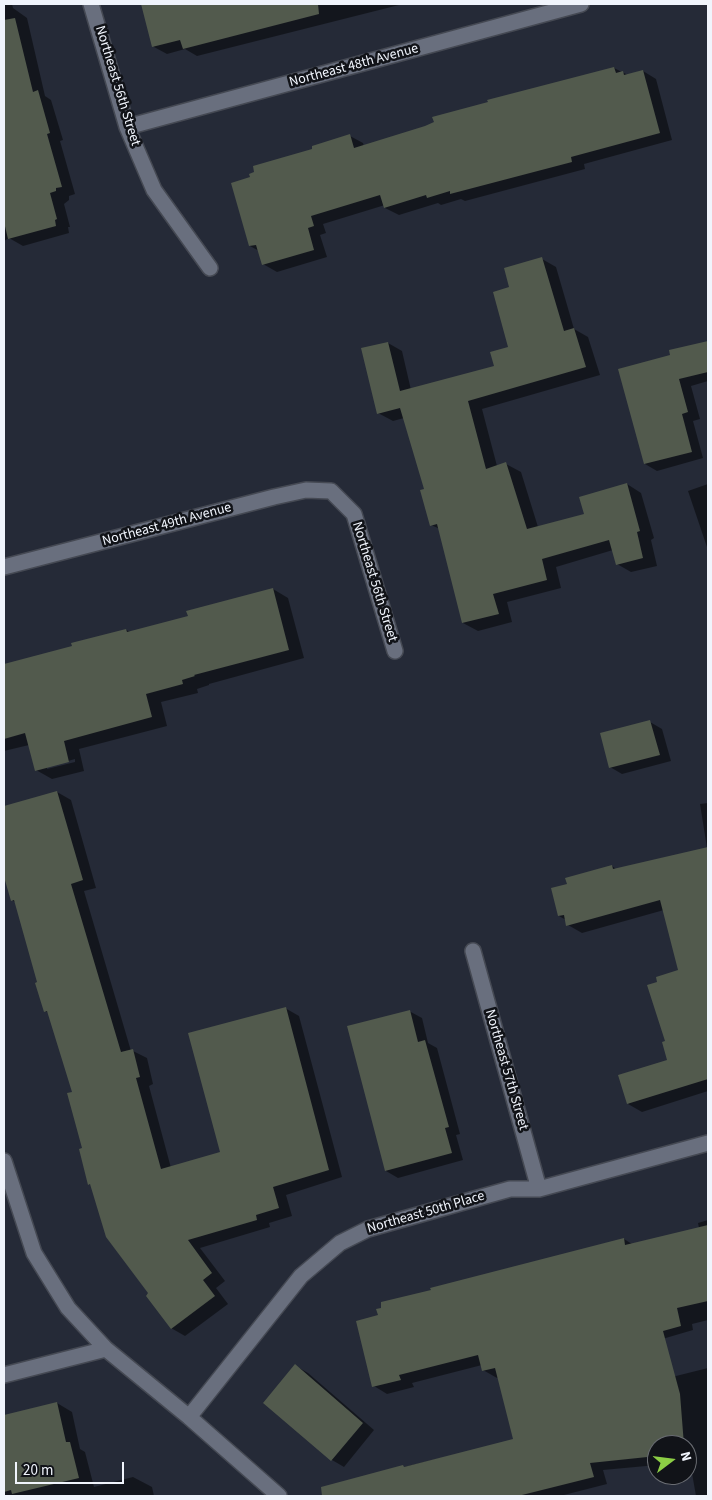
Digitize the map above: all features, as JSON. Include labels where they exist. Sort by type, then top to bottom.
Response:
[{"type":"street","name":"Northeast 56th Street","points":[[91,4],[127,128],[154,190],[210,268]]},
{"type":"street","name":"Northeast 48th Avenue","points":[[127,128],[581,4]]},
{"type":"street","name":"Northeast 49th Avenue","points":[[4,567],[274,497],[306,490],[331,491]]},
{"type":"street","name":"Northeast 56th Street","points":[[331,491],[354,514],[396,651]]},
{"type":"street","name":"Northeast 57th Street","points":[[473,951],[539,1188]]},
{"type":"street","name":"Northeast 50th Place","points":[[189,1417],[301,1276],[340,1243],[368,1229],[510,1189],[539,1188],[708,1143]]},
{"type":"street","points":[[4,1161],[34,1253],[68,1308],[106,1349],[189,1417],[279,1496]]},
{"type":"street","points":[[4,1375],[106,1349]]},
{"type":"building","points":[[141,4],[318,4],[319,14],[183,49],[180,40],[152,47]]},
{"type":"building","points":[[15,18],[33,92],[38,90],[50,133],[47,134],[62,187],[56,188],[56,191],[50,193],[57,219],[55,220],[56,226],[8,239],[4,222],[4,20]]},
{"type":"building","points":[[614,67],[616,73],[623,71],[624,75],[643,70],[660,133],[571,157],[572,162],[450,194],[450,191],[427,198],[426,195],[384,208],[380,195],[311,216],[314,226],[308,228],[314,250],[262,265],[256,245],[249,246],[231,183],[250,177],[249,174],[254,172],[253,166],[312,149],[312,146],[350,134],[354,148],[425,126],[434,122],[432,117],[488,102],[487,100]]},
{"type":"building","points":[[542,257],[564,331],[574,328],[586,367],[468,401],[486,469],[506,462],[527,529],[584,514],[579,497],[627,483],[640,531],[637,532],[643,558],[616,565],[609,540],[542,559],[547,580],[493,594],[499,614],[462,623],[437,524],[430,526],[420,490],[424,489],[400,408],[377,414],[361,348],[388,342],[400,391],[494,366],[490,352],[508,347],[493,292],[509,287],[504,268]]},
{"type":"building","points":[[708,341],[708,372],[679,379],[688,412],[682,414],[692,452],[644,464],[618,369],[670,355],[669,350]]},
{"type":"building","points":[[273,588],[289,650],[194,675],[182,680],[183,684],[146,694],[152,717],[64,741],[69,762],[35,771],[25,733],[4,739],[4,664],[72,646],[71,643],[126,629],[127,632],[188,616],[186,611]]},
{"type":"building","points":[[650,720],[660,755],[609,768],[600,733]]},
{"type":"building","points":[[57,791],[83,880],[71,884],[121,1052],[133,1049],[140,1077],[136,1078],[161,1169],[220,1152],[188,1033],[286,1007],[329,1170],[273,1187],[279,1208],[256,1215],[257,1220],[188,1240],[212,1273],[203,1280],[215,1296],[171,1329],[146,1296],[148,1293],[106,1237],[90,1184],[88,1185],[79,1149],[82,1148],[67,1093],[72,1092],[47,1011],[44,1012],[35,983],[37,982],[14,900],[11,901],[4,877],[4,806]]},
{"type":"building","points":[[708,847],[708,1079],[627,1104],[618,1075],[667,1060],[662,1042],[665,1041],[647,985],[657,982],[656,977],[678,970],[660,900],[566,926],[564,915],[558,916],[551,888],[567,884],[565,878],[612,865],[613,869]]},
{"type":"building","points":[[410,1010],[418,1042],[425,1040],[449,1127],[445,1128],[452,1153],[385,1171],[347,1026]]},
{"type":"building","points":[[708,1225],[708,1301],[677,1308],[681,1326],[663,1331],[680,1394],[683,1435],[647,1435],[647,1457],[590,1463],[594,1477],[518,1496],[322,1496],[321,1487],[513,1439],[495,1368],[482,1371],[478,1355],[399,1375],[401,1380],[372,1387],[356,1321],[378,1315],[376,1309],[381,1308],[381,1302],[431,1290],[430,1288],[624,1238],[625,1245]]},
{"type":"building","points":[[295,1364],[363,1423],[331,1461],[263,1403]]},
{"type":"building","points":[[57,1402],[66,1442],[70,1442],[79,1478],[12,1494],[11,1490],[4,1492],[4,1415]]}]
